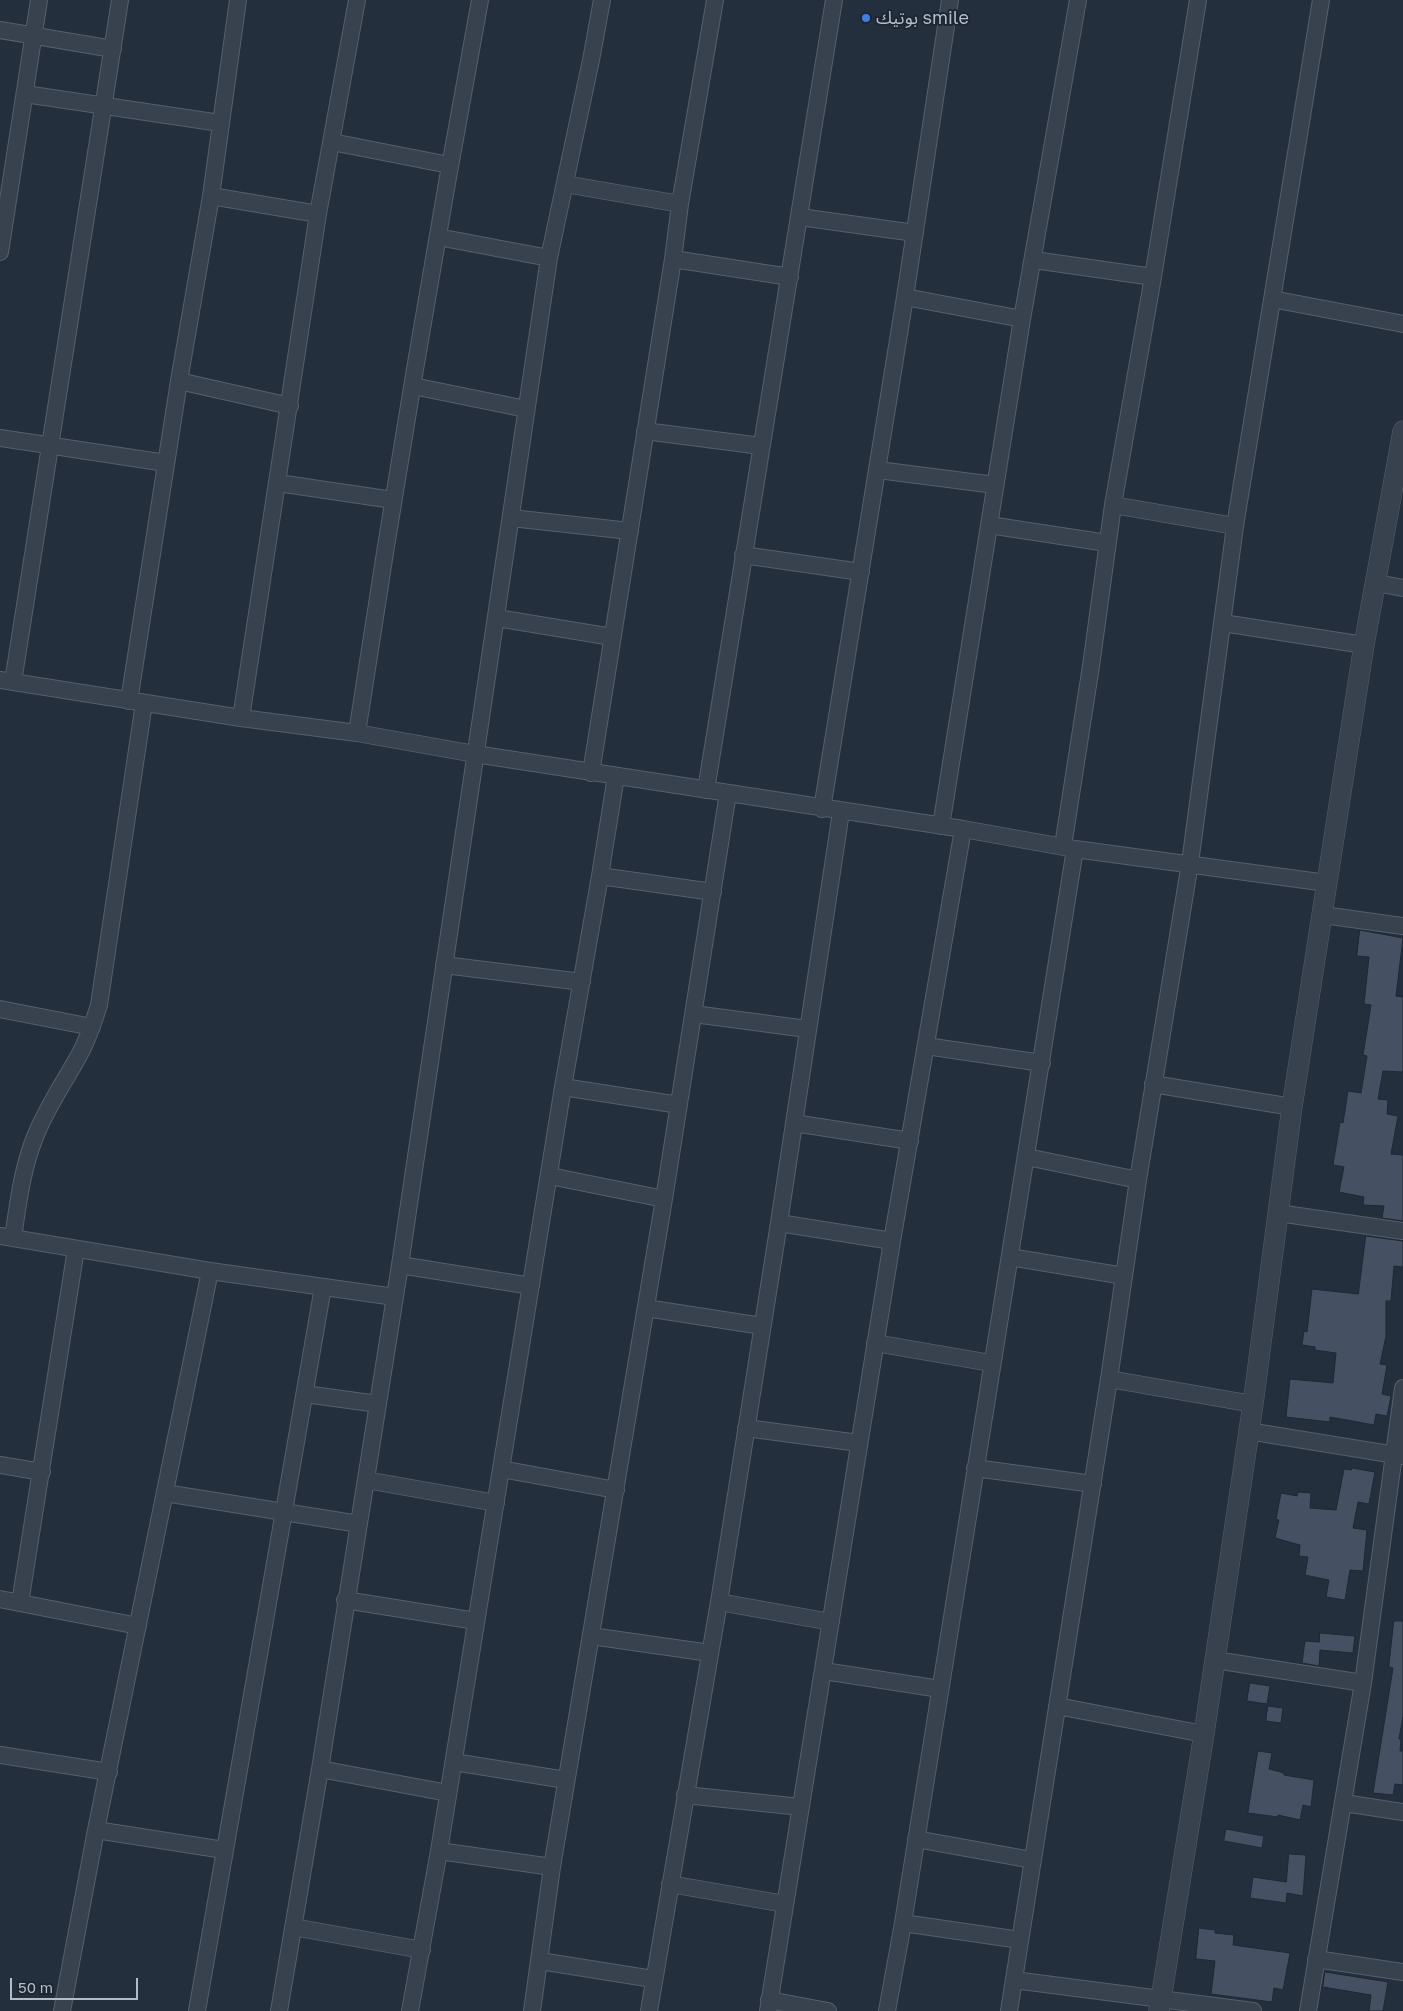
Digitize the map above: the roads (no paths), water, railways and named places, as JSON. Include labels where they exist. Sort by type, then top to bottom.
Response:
[{"type":"street","points":[[0,252],[39,0]]},
{"type":"street","points":[[120,0],[50,446],[7,681],[241,718],[356,733],[591,773],[964,829],[1069,848],[1328,883]]},
{"type":"street","points":[[238,0],[211,196],[166,463],[99,1005],[79,1057],[35,1136],[6,1237],[210,1271],[395,1297]]},
{"type":"street","points":[[241,718],[318,214],[357,0]]},
{"type":"street","points":[[356,733],[393,500],[480,0]]},
{"type":"street","points":[[278,2011],[320,1769],[345,1600],[359,1524],[400,1265],[549,258],[602,0]]},
{"type":"street","points":[[591,773],[673,259],[680,204],[715,0]]},
{"type":"street","points":[[706,790],[834,0]]},
{"type":"street","points":[[822,808],[878,470],[950,0]]},
{"type":"street","points":[[941,826],[1022,318],[1034,260],[1078,0]]},
{"type":"street","points":[[887,2011],[903,1923],[975,1468],[1042,1063],[1107,543],[1153,278],[1198,0]]},
{"type":"street","points":[[1009,2011],[1109,1379],[1153,1084],[1190,864],[1235,526],[1321,0]]},
{"type":"street","points":[[0,30],[112,49]]},
{"type":"street","points":[[24,94],[220,123]]},
{"type":"street","points":[[332,142],[450,165]]},
{"type":"street","points":[[565,184],[680,204]]},
{"type":"street","points":[[211,196],[318,214]]},
{"type":"street","points":[[800,217],[915,233]]},
{"type":"street","points":[[438,237],[549,258]]},
{"type":"street","points":[[673,259],[790,276]]},
{"type":"street","points":[[1034,260],[1153,278]]},
{"type":"street","points":[[905,297],[1022,318]]},
{"type":"street","points":[[1272,299],[1403,324]]},
{"type":"street","points":[[179,381],[290,406]]},
{"type":"street","points":[[413,386],[526,409]]},
{"type":"street","points":[[645,431],[761,446]]},
{"type":"street","points":[[1160,2004],[1215,1660],[1292,1107],[1364,645],[1403,431]]},
{"type":"street","points":[[0,438],[166,463]]},
{"type":"street","points":[[878,470],[996,485]]},
{"type":"street","points":[[278,483],[393,500]]},
{"type":"street","points":[[1113,505],[1235,526]]},
{"type":"street","points":[[511,518],[630,531]]},
{"type":"street","points":[[989,525],[1107,543]]},
{"type":"street","points":[[743,555],[861,572]]},
{"type":"street","points":[[1376,583],[1403,588]]},
{"type":"street","points":[[497,618],[612,637]]},
{"type":"street","points":[[1223,623],[1364,645]]},
{"type":"street","points":[[410,2011],[454,1762],[563,1087],[616,776]]},
{"type":"street","points":[[532,2011],[566,1780],[664,1199],[728,793]]},
{"type":"street","points":[[649,2011],[719,1602],[841,812]]},
{"type":"street","points":[[828,2011],[769,2005],[824,1671],[875,1343],[964,829]]},
{"type":"street","points":[[600,876],[713,892]]},
{"type":"street","points":[[1323,915],[1403,926]]},
{"type":"street","points":[[444,965],[582,982]]},
{"type":"street","points":[[0,1009],[92,1027]]},
{"type":"street","points":[[694,1014],[807,1029]]},
{"type":"street","points":[[926,1046],[1042,1063]]},
{"type":"street","points":[[1153,1084],[1292,1107]]},
{"type":"street","points":[[563,1087],[679,1105]]},
{"type":"street","points":[[794,1123],[910,1141]]},
{"type":"street","points":[[1027,1157],[1138,1180]]},
{"type":"street","points":[[550,1176],[664,1199]]},
{"type":"street","points":[[1278,1213],[1403,1231]]},
{"type":"street","points":[[779,1223],[892,1241]]},
{"type":"street","points":[[20,1603],[76,1249]]},
{"type":"street","points":[[1010,1257],[1124,1276]]},
{"type":"street","points":[[400,1265],[531,1286]]},
{"type":"street","points":[[62,2011],[96,1830],[210,1271]]},
{"type":"street","points":[[197,2011],[323,1287]]},
{"type":"street","points":[[646,1308],[762,1326]]},
{"type":"street","points":[[875,1343],[992,1363]]},
{"type":"street","points":[[1109,1379],[1252,1404]]},
{"type":"street","points":[[1308,2011],[1344,1803],[1398,1455],[1403,1388]]},
{"type":"street","points":[[304,1394],[378,1404]]},
{"type":"street","points":[[746,1428],[859,1443]]},
{"type":"street","points":[[1248,1431],[1398,1455]]},
{"type":"street","points":[[0,1465],[42,1472]]},
{"type":"street","points":[[975,1468],[1092,1484]]},
{"type":"street","points":[[501,1469],[616,1490]]},
{"type":"street","points":[[366,1480],[496,1503]]},
{"type":"street","points":[[165,1493],[359,1524]]},
{"type":"street","points":[[0,1599],[138,1626]]},
{"type":"street","points":[[345,1600],[476,1621]]},
{"type":"street","points":[[719,1602],[831,1622]]},
{"type":"street","points":[[591,1636],[710,1653]]},
{"type":"street","points":[[1215,1660],[1363,1683]]},
{"type":"street","points":[[824,1671],[940,1689]]},
{"type":"street","points":[[1057,1706],[1204,1734]]},
{"type":"street","points":[[0,1755],[109,1772]]},
{"type":"street","points":[[454,1762],[566,1780]]},
{"type":"street","points":[[320,1769],[448,1793]]},
{"type":"street","points":[[685,1795],[801,1808]]},
{"type":"street","points":[[1344,1803],[1403,1812]]},
{"type":"street","points":[[96,1830],[224,1850]]},
{"type":"street","points":[[916,1839],[1032,1860]]},
{"type":"street","points":[[439,1851],[552,1867]]},
{"type":"street","points":[[670,1884],[785,1904]]},
{"type":"street","points":[[903,1923],[1020,1940]]},
{"type":"street","points":[[293,1927],[422,1950]]},
{"type":"street","points":[[1316,1959],[1403,1972]]},
{"type":"street","points":[[540,1961],[653,1980]]},
{"type":"street","points":[[1014,1980],[1160,2004],[1253,2011]]},
{"type":"place","name":"بوتيك smile","points":[[866,18]]}]
